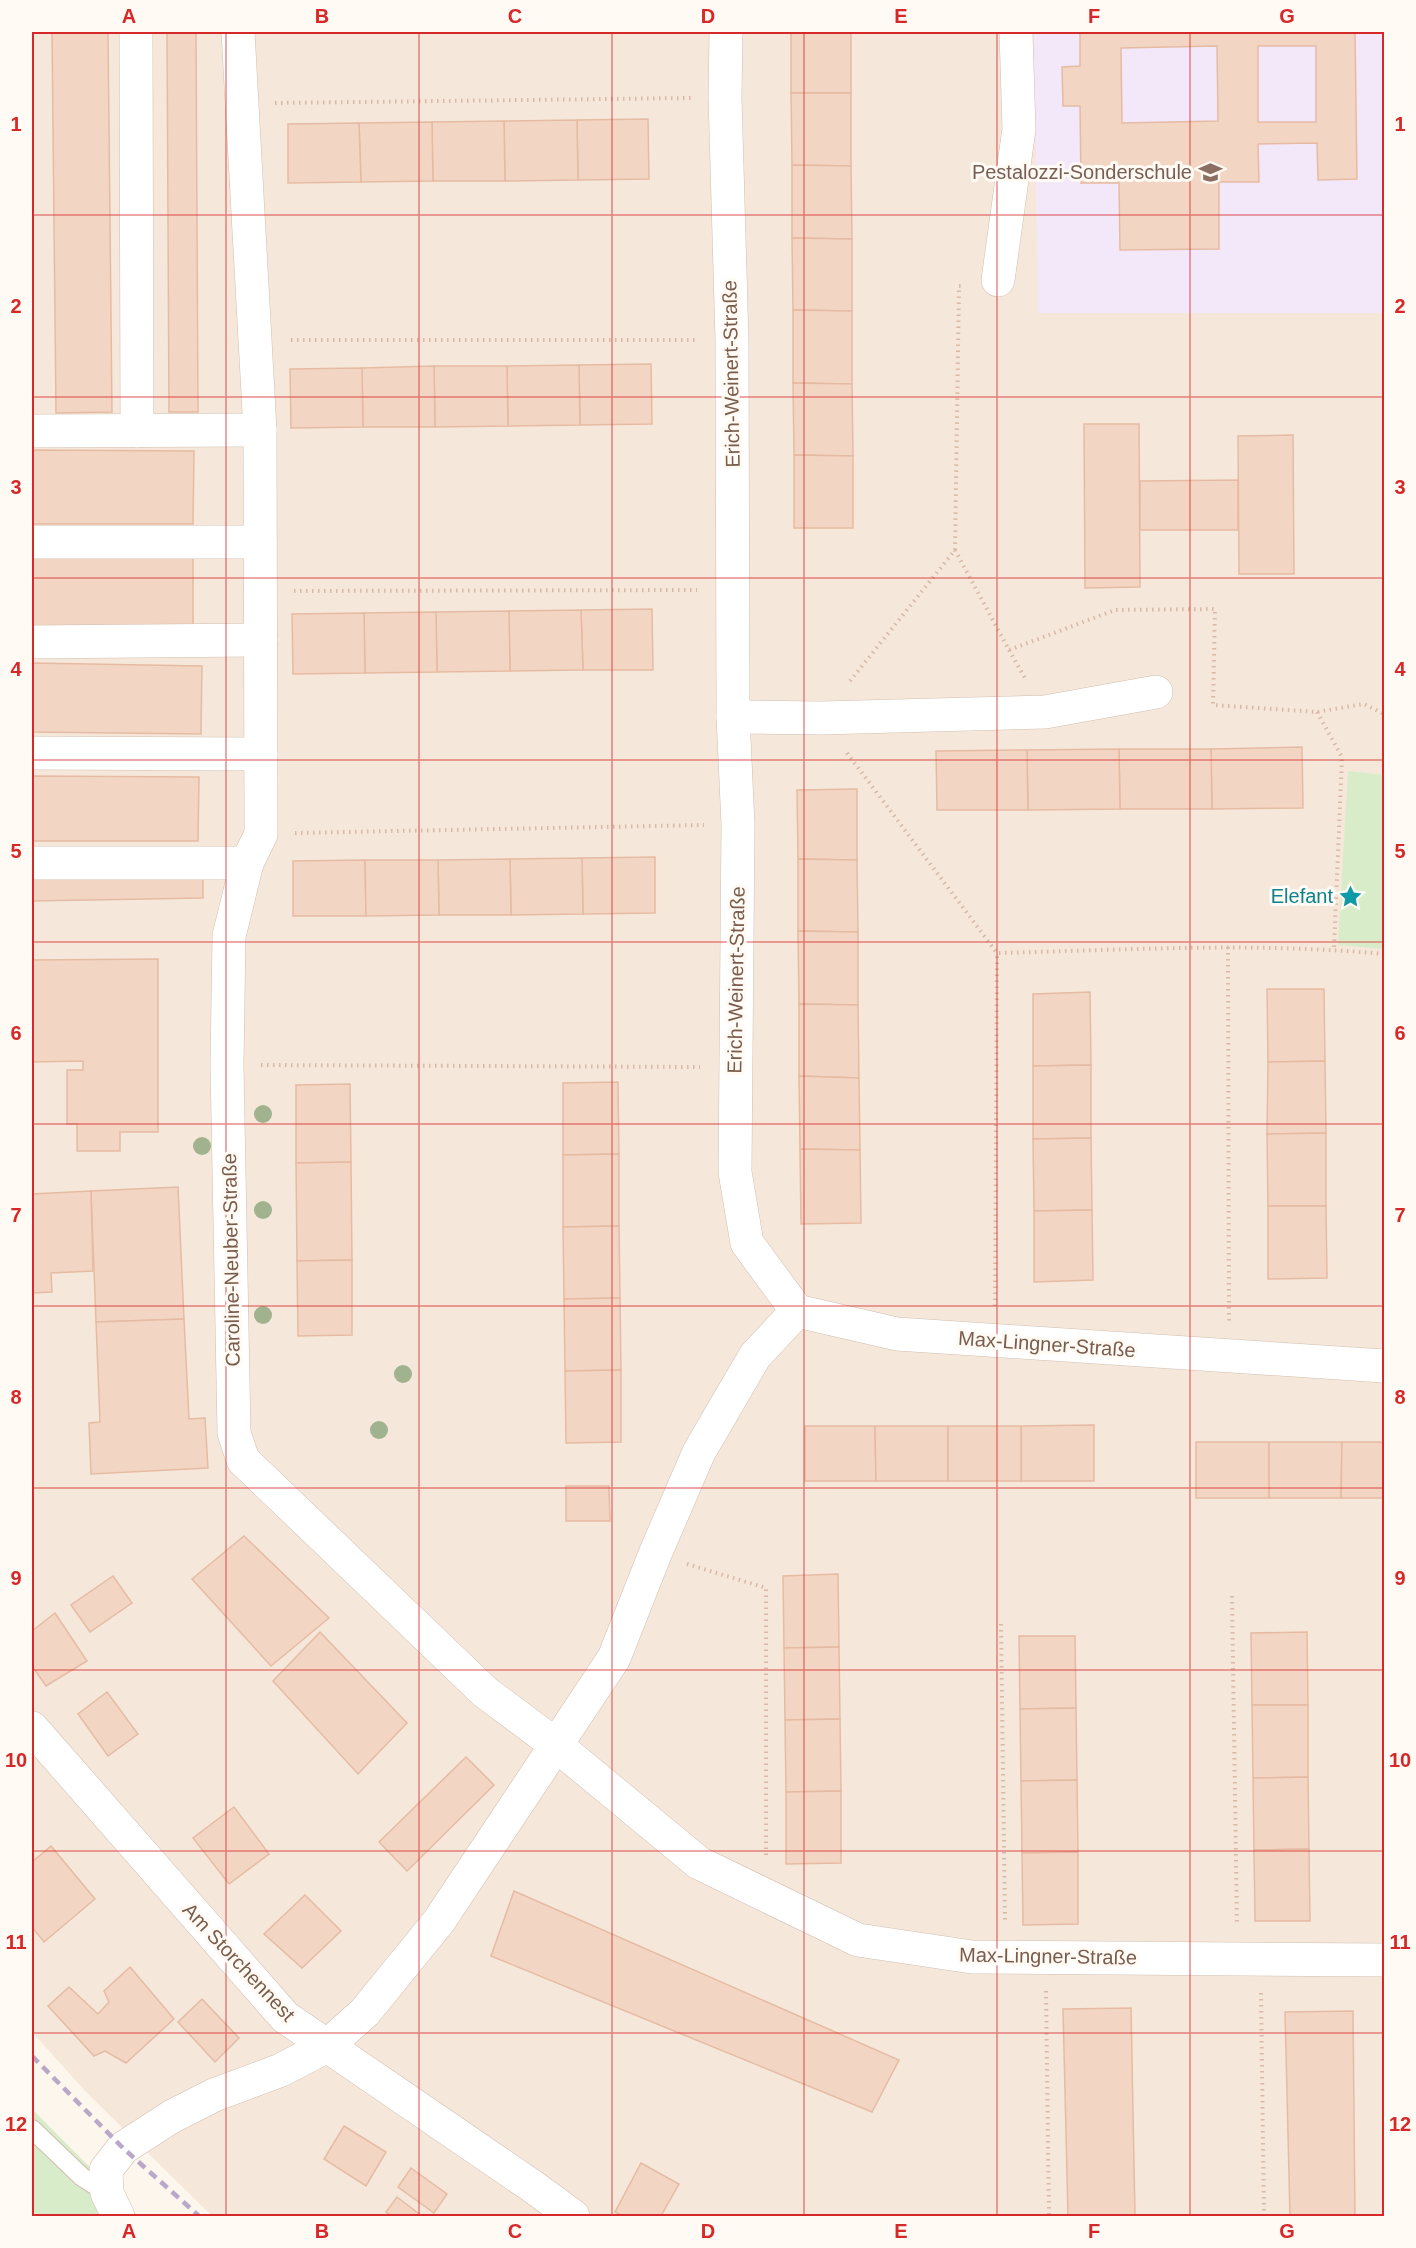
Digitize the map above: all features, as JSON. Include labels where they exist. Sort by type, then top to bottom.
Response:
[{"type":"street","points":[[136,32],[137,431]]},
{"type":"street","name":"Caroline-Neuber-Straße","points":[[238,32],[260,430],[261,834],[247,863],[229,936],[227,1065],[234,1433],[243,1460],[485,1692],[556,1745]]},
{"type":"street","name":"Erich-Weinert-Straße","points":[[726,32],[725,97],[732,340],[734,717],[738,824],[734,1067],[735,1172],[747,1243],[796,1311]]},
{"type":"street","points":[[998,280],[1019,129],[1016,32]]},
{"type":"street","points":[[32,431],[260,430]]},
{"type":"street","points":[[32,542],[260,542]]},
{"type":"street","points":[[32,642],[261,640]]},
{"type":"street","points":[[734,717],[820,718],[1045,712],[1156,692]]},
{"type":"street","points":[[32,753],[261,754]]},
{"type":"street","points":[[32,862],[247,863]]},
{"type":"street","points":[[112,2205],[106,2170],[123,2148],[143,2134],[214,2095],[281,2070],[327,2046],[365,2012],[439,1922],[614,1658],[655,1554],[704,1442],[755,1356],[796,1311]]},
{"type":"street","name":"Max-Lingner-Straße","points":[[796,1311],[897,1334],[1384,1366]]},
{"type":"street","name":"Am Storchennest","points":[[32,1728],[285,2017],[532,2186],[573,2217]]},
{"type":"street","name":"Max-Lingner-Straße","points":[[556,1745],[699,1863],[858,1940],[972,1957],[1384,1960]]},
{"type":"lane","points":[[32,2129],[112,2205]]},
{"type":"path","points":[[242,104],[725,97]]},
{"type":"path","points":[[254,340],[732,340]]},
{"type":"path","points":[[955,550],[1009,650],[1114,610],[1215,609],[1213,705],[1317,712],[1364,704],[1384,714]]},
{"type":"path","points":[[260,592],[734,590]]},
{"type":"path","points":[[1317,712],[1342,757],[1334,949]]},
{"type":"path","points":[[261,834],[738,824]]},
{"type":"path","points":[[1228,947],[1229,1356]]},
{"type":"path","points":[[995,1341],[997,953]]},
{"type":"path","points":[[227,1065],[734,1067]]},
{"type":"path","points":[[655,1554],[766,1588],[766,1896]]},
{"type":"path","points":[[1232,1596],[1264,2217]]},
{"type":"path","points":[[1001,1624],[1006,1957]]},
{"type":"path","points":[[1045,1958],[1049,2217]]},
{"type":"shaded area","points":[[32,32],[1384,32],[1384,2216],[212,2216],[86,2092],[32,2032]]},
{"type":"shaded area","name":"Pestalozzi-Sonderschule","points":[[1034,32],[1384,32],[1384,313],[1038,313]]},
{"type":"green space","points":[[1348,771],[1384,775],[1384,949],[1338,945]]},
{"type":"green space","points":[[32,2109],[138,2216],[32,2216]]},
{"type":"building","points":[[52,32],[108,32],[112,412],[56,413]]},
{"type":"building","points":[[167,32],[196,32],[198,412],[169,412]]},
{"type":"building","points":[[791,32],[851,32],[851,93],[791,93]]},
{"type":"building","points":[[1080,32],[1355,32],[1357,179],[1318,180],[1317,143],[1258,144],[1259,182],[1219,182],[1219,249],[1120,250],[1119,183],[1081,183],[1080,106],[1063,106],[1062,67],[1080,66]],"holes":[[[1217,46],[1218,121],[1122,123],[1121,48]],[[1258,46],[1316,46],[1316,122],[1258,122]]]},
{"type":"building","points":[[791,93],[851,93],[851,166],[792,165]]},
{"type":"building","points":[[648,119],[649,179],[578,180],[577,120]]},
{"type":"building","points":[[577,120],[578,180],[505,181],[504,121]]},
{"type":"building","points":[[504,121],[505,181],[433,181],[432,122]]},
{"type":"building","points":[[432,122],[433,181],[361,182],[359,123]]},
{"type":"building","points":[[359,123],[361,182],[288,183],[288,124]]},
{"type":"building","points":[[792,165],[851,166],[852,239],[792,238]]},
{"type":"building","points":[[792,238],[852,239],[852,311],[793,310]]},
{"type":"building","points":[[793,310],[852,311],[852,384],[793,383]]},
{"type":"building","points":[[651,364],[652,424],[580,425],[579,365]]},
{"type":"building","points":[[579,365],[580,425],[508,426],[507,366]]},
{"type":"building","points":[[434,366],[507,366],[508,426],[435,427]]},
{"type":"building","points":[[434,366],[435,427],[363,427],[362,368]]},
{"type":"building","points":[[362,368],[363,427],[291,428],[290,369]]},
{"type":"building","points":[[793,383],[852,384],[853,456],[794,455]]},
{"type":"building","points":[[1084,424],[1139,424],[1140,587],[1085,588]]},
{"type":"building","points":[[1293,435],[1294,574],[1239,574],[1238,436]]},
{"type":"building","points":[[32,450],[194,451],[193,524],[32,524]]},
{"type":"building","points":[[794,455],[853,456],[853,528],[794,528]]},
{"type":"building","points":[[1238,480],[1238,530],[1140,530],[1140,481]]},
{"type":"building","points":[[32,555],[193,556],[193,628],[32,627]]},
{"type":"building","points":[[652,609],[653,670],[583,670],[581,610]]},
{"type":"building","points":[[581,610],[583,670],[510,671],[509,611]]},
{"type":"building","points":[[509,611],[510,671],[437,672],[436,612]]},
{"type":"building","points":[[436,612],[437,672],[365,673],[364,613]]},
{"type":"building","points":[[364,613],[365,673],[293,674],[292,614]]},
{"type":"building","points":[[32,663],[202,666],[201,734],[32,732]]},
{"type":"building","points":[[1302,747],[1303,808],[1212,809],[1211,749]]},
{"type":"building","points":[[1119,749],[1211,749],[1212,809],[1120,809]]},
{"type":"building","points":[[1119,749],[1120,809],[1028,810],[1027,750]]},
{"type":"building","points":[[1027,750],[1028,810],[937,810],[936,751]]},
{"type":"building","points":[[32,776],[199,777],[198,841],[32,841]]},
{"type":"building","points":[[857,789],[857,860],[798,859],[797,790]]},
{"type":"building","points":[[655,857],[655,913],[583,914],[582,858]]},
{"type":"building","points":[[582,858],[583,914],[511,915],[510,859]]},
{"type":"building","points":[[510,859],[511,915],[439,915],[438,860]]},
{"type":"building","points":[[798,859],[857,860],[858,932],[798,931]]},
{"type":"building","points":[[365,860],[366,916],[293,916],[293,861]]},
{"type":"building","points":[[365,860],[438,860],[439,915],[366,916]]},
{"type":"building","points":[[203,875],[203,898],[32,901],[32,878]]},
{"type":"building","points":[[798,931],[858,932],[858,1005],[799,1004]]},
{"type":"building","points":[[158,959],[158,1132],[120,1132],[120,1151],[77,1151],[77,1124],[67,1124],[67,1070],[83,1070],[83,1061],[32,1062],[32,960]]},
{"type":"building","points":[[1267,989],[1324,989],[1325,1061],[1268,1062]]},
{"type":"building","points":[[1090,992],[1091,1065],[1033,1066],[1033,994]]},
{"type":"building","points":[[799,1004],[858,1005],[859,1078],[799,1076]]},
{"type":"building","points":[[1325,1061],[1326,1133],[1267,1134],[1268,1062]]},
{"type":"building","points":[[1091,1065],[1091,1138],[1033,1139],[1033,1066]]},
{"type":"building","points":[[799,1076],[859,1078],[860,1150],[800,1149]]},
{"type":"building","points":[[618,1082],[619,1154],[563,1155],[563,1083]]},
{"type":"building","points":[[350,1084],[351,1162],[296,1163],[296,1085]]},
{"type":"building","points":[[1326,1133],[1326,1206],[1268,1206],[1267,1134]]},
{"type":"building","points":[[1091,1138],[1092,1210],[1034,1211],[1033,1139]]},
{"type":"building","points":[[800,1149],[860,1150],[861,1223],[801,1224]]},
{"type":"building","points":[[619,1154],[619,1226],[563,1227],[563,1155]]},
{"type":"building","points":[[351,1162],[352,1260],[297,1261],[296,1163]]},
{"type":"building","points":[[178,1187],[184,1319],[96,1322],[91,1191]]},
{"type":"building","points":[[91,1191],[93,1271],[51,1273],[52,1292],[32,1293],[32,1194]]},
{"type":"building","points":[[1268,1206],[1326,1206],[1327,1278],[1268,1279]]},
{"type":"building","points":[[1092,1210],[1093,1280],[1034,1282],[1034,1211]]},
{"type":"building","points":[[619,1226],[620,1298],[564,1299],[563,1227]]},
{"type":"building","points":[[352,1260],[352,1335],[298,1336],[297,1261]]},
{"type":"building","points":[[620,1298],[621,1370],[565,1371],[564,1299]]},
{"type":"building","points":[[184,1319],[189,1419],[205,1418],[208,1468],[91,1474],[89,1423],[100,1422],[96,1322]]},
{"type":"building","points":[[621,1370],[621,1442],[566,1443],[565,1371]]},
{"type":"building","points":[[1094,1425],[1094,1481],[1021,1481],[1021,1426]]},
{"type":"building","points":[[805,1426],[875,1426],[876,1481],[805,1481]]},
{"type":"building","points":[[875,1426],[948,1426],[948,1481],[876,1481]]},
{"type":"building","points":[[948,1426],[1021,1426],[1021,1481],[948,1481]]},
{"type":"building","points":[[1196,1442],[1269,1442],[1269,1498],[1196,1498]]},
{"type":"building","points":[[1269,1442],[1342,1442],[1341,1498],[1269,1498]]},
{"type":"building","points":[[1342,1442],[1384,1442],[1384,1498],[1341,1498]]},
{"type":"building","points":[[566,1486],[609,1486],[610,1521],[566,1521]]},
{"type":"building","points":[[244,1536],[329,1618],[271,1666],[192,1579]]},
{"type":"building","points":[[838,1574],[839,1647],[784,1648],[783,1576]]},
{"type":"building","points":[[113,1576],[132,1603],[90,1632],[71,1605]]},
{"type":"building","points":[[55,1613],[87,1661],[46,1686],[32,1666],[32,1631]]},
{"type":"building","points":[[320,1632],[407,1723],[358,1774],[273,1681]]},
{"type":"building","points":[[1307,1632],[1308,1705],[1252,1705],[1251,1633]]},
{"type":"building","points":[[1019,1636],[1075,1636],[1076,1708],[1020,1709]]},
{"type":"building","points":[[839,1647],[840,1719],[785,1720],[784,1648]]},
{"type":"building","points":[[107,1692],[138,1734],[108,1756],[78,1714]]},
{"type":"building","points":[[1252,1705],[1308,1705],[1308,1777],[1253,1778]]},
{"type":"building","points":[[1076,1708],[1077,1780],[1021,1781],[1020,1709]]},
{"type":"building","points":[[840,1719],[841,1791],[786,1792],[785,1720]]},
{"type":"building","points":[[466,1757],[494,1785],[407,1871],[379,1842]]},
{"type":"building","points":[[1308,1777],[1309,1849],[1254,1850],[1253,1778]]},
{"type":"building","points":[[1077,1780],[1078,1852],[1022,1853],[1021,1781]]},
{"type":"building","points":[[841,1791],[841,1863],[786,1864],[786,1792]]},
{"type":"building","points":[[234,1807],[269,1854],[229,1884],[193,1838]]},
{"type":"building","points":[[51,1846],[95,1899],[44,1942],[32,1927],[32,1862]]},
{"type":"building","points":[[1309,1849],[1310,1921],[1255,1921],[1254,1850]]},
{"type":"building","points":[[1078,1852],[1078,1924],[1023,1925],[1022,1853]]},
{"type":"building","points":[[514,1891],[899,2060],[872,2112],[491,1956]]},
{"type":"building","points":[[305,1895],[341,1931],[302,1968],[264,1934]]},
{"type":"building","points":[[130,1967],[174,2019],[126,2063],[105,2051],[94,2056],[48,2006],[69,1987],[98,2014],[109,2002],[104,1991]]},
{"type":"building","points":[[202,1999],[239,2038],[215,2062],[178,2022]]},
{"type":"building","points":[[1131,2008],[1135,2216],[1068,2216],[1063,2009]]},
{"type":"building","points":[[1353,2011],[1355,2216],[1290,2216],[1285,2012]]},
{"type":"building","points":[[344,2126],[386,2152],[366,2186],[324,2159]]},
{"type":"building","points":[[641,2163],[679,2184],[661,2216],[623,2216],[615,2212]]},
{"type":"building","points":[[411,2168],[447,2194],[434,2213],[398,2187]]},
{"type":"building","points":[[397,2197],[422,2216],[392,2216],[386,2212]]},
{"type":"railway","points":[[32,2056],[123,2148],[199,2216]]},
{"type":"place","name":"Pestalozzi-Sonderschule","points":[[1210,172]]},
{"type":"place","name":"Elefant","points":[[1351,896]]}]
